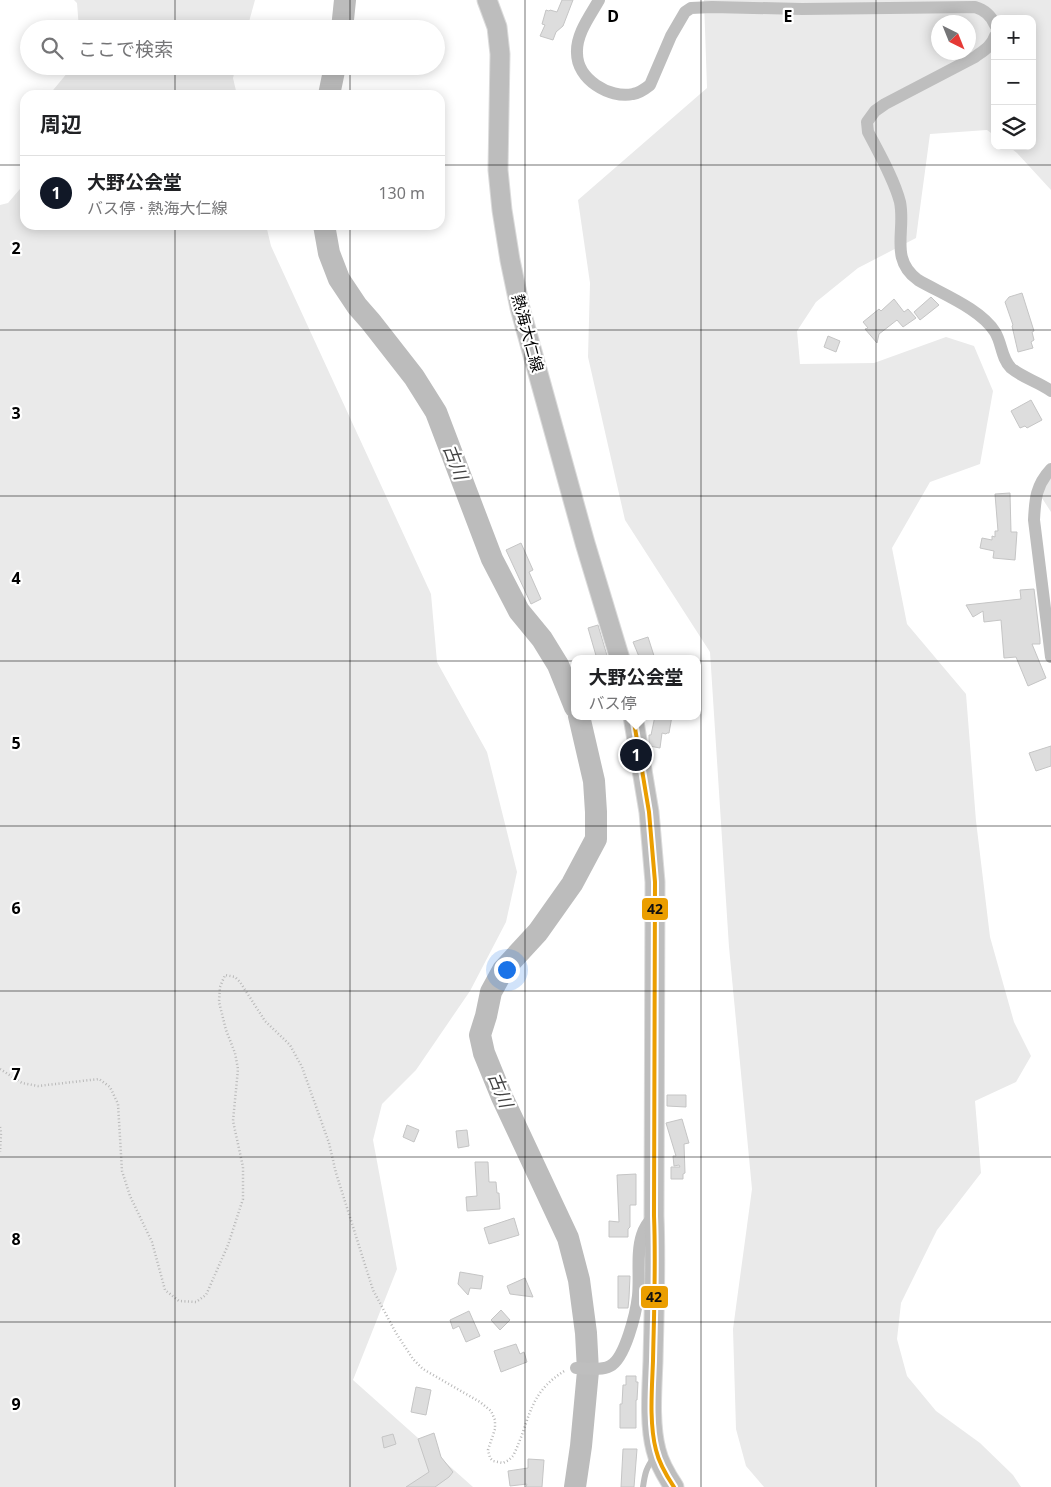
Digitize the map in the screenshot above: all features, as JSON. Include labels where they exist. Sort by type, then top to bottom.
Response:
[{"type":"main road","name":"熱海大仁線","points":[[487,0],[497,27],[500,54],[498,170],[510,260],[523,317],[619,655]]},
{"type":"main road","points":[[634,720],[649,812],[655,882],[655,1257],[652,1415],[653,1434],[661,1467],[674,1487]]},
{"type":"street","points":[[599,0],[583,29],[576,53],[582,71],[598,87],[618,94],[634,94],[650,85],[671,36],[681,18],[691,8],[802,9],[968,6],[983,9],[991,17]]},
{"type":"street","points":[[991,44],[975,57],[875,111],[867,122],[868,132],[896,189],[900,204],[902,256],[910,274],[982,317],[996,333],[1004,358],[1010,366],[1051,392]]},
{"type":"street","points":[[1051,469],[1040,486],[1035,499],[1034,520],[1051,657]]},
{"type":"street","points":[[576,1368],[606,1368],[612,1365],[622,1354],[638,1297],[638,1265],[642,1235],[654,1216]]},
{"type":"lane","points":[[643,1487],[644,1475],[657,1453]]},
{"type":"path","points":[[0,1069],[22,1083],[38,1086],[99,1078],[110,1087],[118,1104],[122,1171],[130,1196],[152,1242],[165,1290],[179,1302],[196,1302],[206,1295],[217,1272],[243,1199],[243,1167],[234,1121],[238,1070],[235,1053],[226,1030],[219,1002],[220,987],[225,975],[235,977],[265,1022],[290,1044],[302,1067],[329,1143],[336,1173],[367,1272],[381,1306],[405,1348],[423,1369],[480,1402],[491,1411],[495,1420],[495,1429],[488,1450],[493,1461],[503,1463],[509,1460],[516,1450],[531,1407],[550,1380],[568,1368],[576,1368]]},
{"type":"path","points":[[0,1128],[0,1152]]},
{"type":"shaded area","points":[[74,0],[255,0],[249,20],[78,20],[77,3]]},
{"type":"shaded area","points":[[704,0],[1051,0],[1051,190],[1013,150],[1036,150],[1036,15],[991,15],[991,133],[987,130],[930,134],[916,238],[858,268],[816,302],[797,331],[800,364],[874,363],[946,337],[974,346],[993,391],[980,464],[930,482],[892,548],[907,624],[966,694],[976,821],[990,937],[1014,1022],[1031,1056],[1016,1082],[975,1101],[981,1173],[937,1230],[901,1303],[897,1339],[907,1376],[936,1411],[980,1443],[1013,1475],[1021,1487],[764,1487],[746,1466],[736,1429],[733,1329],[752,1189],[729,947],[710,652],[625,520],[588,357],[590,283],[578,200],[707,88]]},
{"type":"shaded area","points":[[66,75],[234,75],[236,90],[53,90]]},
{"type":"shaded area","points":[[20,189],[20,230],[267,230],[271,246],[431,594],[437,662],[487,752],[517,872],[506,922],[470,991],[416,1070],[382,1104],[373,1140],[397,1269],[353,1380],[473,1487],[0,1487],[0,205],[8,203]]},
{"type":"shaded area","points":[[1051,477],[1051,512],[1040,495]]},
{"type":"building","points":[[562,0],[573,0],[563,26],[556,32],[553,40],[540,36],[545,25],[542,24],[546,10],[557,12]]},
{"type":"building","points":[[1022,293],[1034,331],[1032,332],[1034,340],[1031,342],[1033,348],[1018,352],[1013,325],[1005,302],[1009,297]]},
{"type":"building","points":[[931,297],[939,305],[920,320],[914,312]]},
{"type":"building","points":[[894,299],[904,312],[908,309],[916,318],[903,327],[897,320],[879,334],[877,343],[865,329],[868,328],[863,322],[879,309],[881,311]]},
{"type":"building","points":[[828,336],[840,341],[836,352],[824,347]]},
{"type":"building","points":[[1031,400],[1042,420],[1027,428],[1025,426],[1020,428],[1011,411]]},
{"type":"building","points":[[1010,493],[1011,532],[1017,532],[1015,560],[993,558],[994,551],[980,548],[982,538],[992,540],[992,536],[995,537],[995,531],[998,531],[995,494]]},
{"type":"building","points":[[521,543],[533,570],[529,572],[541,599],[531,604],[506,550]]},
{"type":"building","points":[[1034,589],[1040,644],[1032,644],[1046,678],[1028,686],[1016,657],[1004,658],[1001,620],[984,622],[983,611],[973,617],[966,605],[1021,599],[1020,590]]},
{"type":"building","points":[[598,625],[607,655],[596,655],[588,628]]},
{"type":"building","points":[[648,637],[654,655],[638,655],[633,642]]},
{"type":"building","points":[[654,720],[671,720],[669,733],[662,733],[660,748],[649,746],[649,735],[651,735]]},
{"type":"building","points":[[1051,746],[1051,766],[1036,771],[1029,753]]},
{"type":"building","points":[[667,1095],[686,1095],[686,1107],[667,1106]]},
{"type":"building","points":[[682,1119],[689,1143],[684,1144],[685,1173],[683,1174],[683,1179],[671,1179],[671,1167],[680,1167],[679,1165],[674,1166],[673,1156],[676,1156],[666,1123]]},
{"type":"building","points":[[407,1125],[419,1130],[414,1142],[403,1137]]},
{"type":"building","points":[[467,1130],[469,1146],[458,1148],[456,1131]]},
{"type":"building","points":[[475,1162],[488,1162],[489,1182],[496,1182],[500,1209],[467,1211],[466,1197],[477,1196]]},
{"type":"building","points":[[636,1174],[636,1205],[630,1205],[628,1237],[609,1237],[609,1221],[619,1222],[617,1175]]},
{"type":"building","points":[[514,1218],[519,1235],[489,1244],[484,1228]]},
{"type":"building","points":[[460,1272],[483,1276],[481,1289],[470,1288],[468,1295],[458,1284]]},
{"type":"building","points":[[618,1276],[630,1276],[628,1308],[618,1308]]},
{"type":"building","points":[[525,1278],[533,1297],[510,1294],[507,1286]]},
{"type":"building","points":[[501,1310],[510,1320],[500,1330],[491,1320]]},
{"type":"building","points":[[469,1311],[480,1336],[466,1342],[459,1326],[453,1329],[450,1320]]},
{"type":"building","points":[[516,1344],[520,1354],[524,1352],[527,1362],[501,1372],[494,1351]]},
{"type":"building","points":[[626,1376],[636,1376],[636,1382],[638,1382],[636,1428],[620,1428],[620,1404],[622,1404],[623,1385],[626,1385]]},
{"type":"building","points":[[416,1387],[431,1390],[426,1415],[411,1412]]},
{"type":"building","points":[[434,1433],[441,1457],[453,1472],[435,1487],[406,1487],[429,1472],[418,1439]]},
{"type":"building","points":[[393,1434],[396,1444],[384,1448],[382,1437]]},
{"type":"building","points":[[623,1449],[637,1449],[634,1487],[621,1487]]},
{"type":"building","points":[[528,1459],[544,1460],[542,1487],[526,1487],[527,1484],[510,1486],[508,1471],[528,1468]]},
{"type":"waterway","name":"古川","points":[[343,20],[345,0]]},
{"type":"waterway","name":"古川","points":[[330,90],[333,75]]},
{"type":"waterway","name":"古川","points":[[325,230],[329,253],[339,279],[357,306],[414,377],[436,412],[492,559],[519,611],[542,639],[558,665],[571,697]]},
{"type":"waterway","name":"古川","points":[[575,1487],[588,1371],[586,1333],[579,1280],[568,1238],[502,1097],[484,1053],[480,1035],[491,992],[503,970],[538,932],[572,884],[596,839],[594,781],[580,720]]},
{"type":"transit line","name":"42","points":[[634,720],[649,812],[655,882],[655,1270],[652,1418],[657,1455],[674,1487]]},
{"type":"place","name":"大野公会堂","points":[[636,755]]}]
